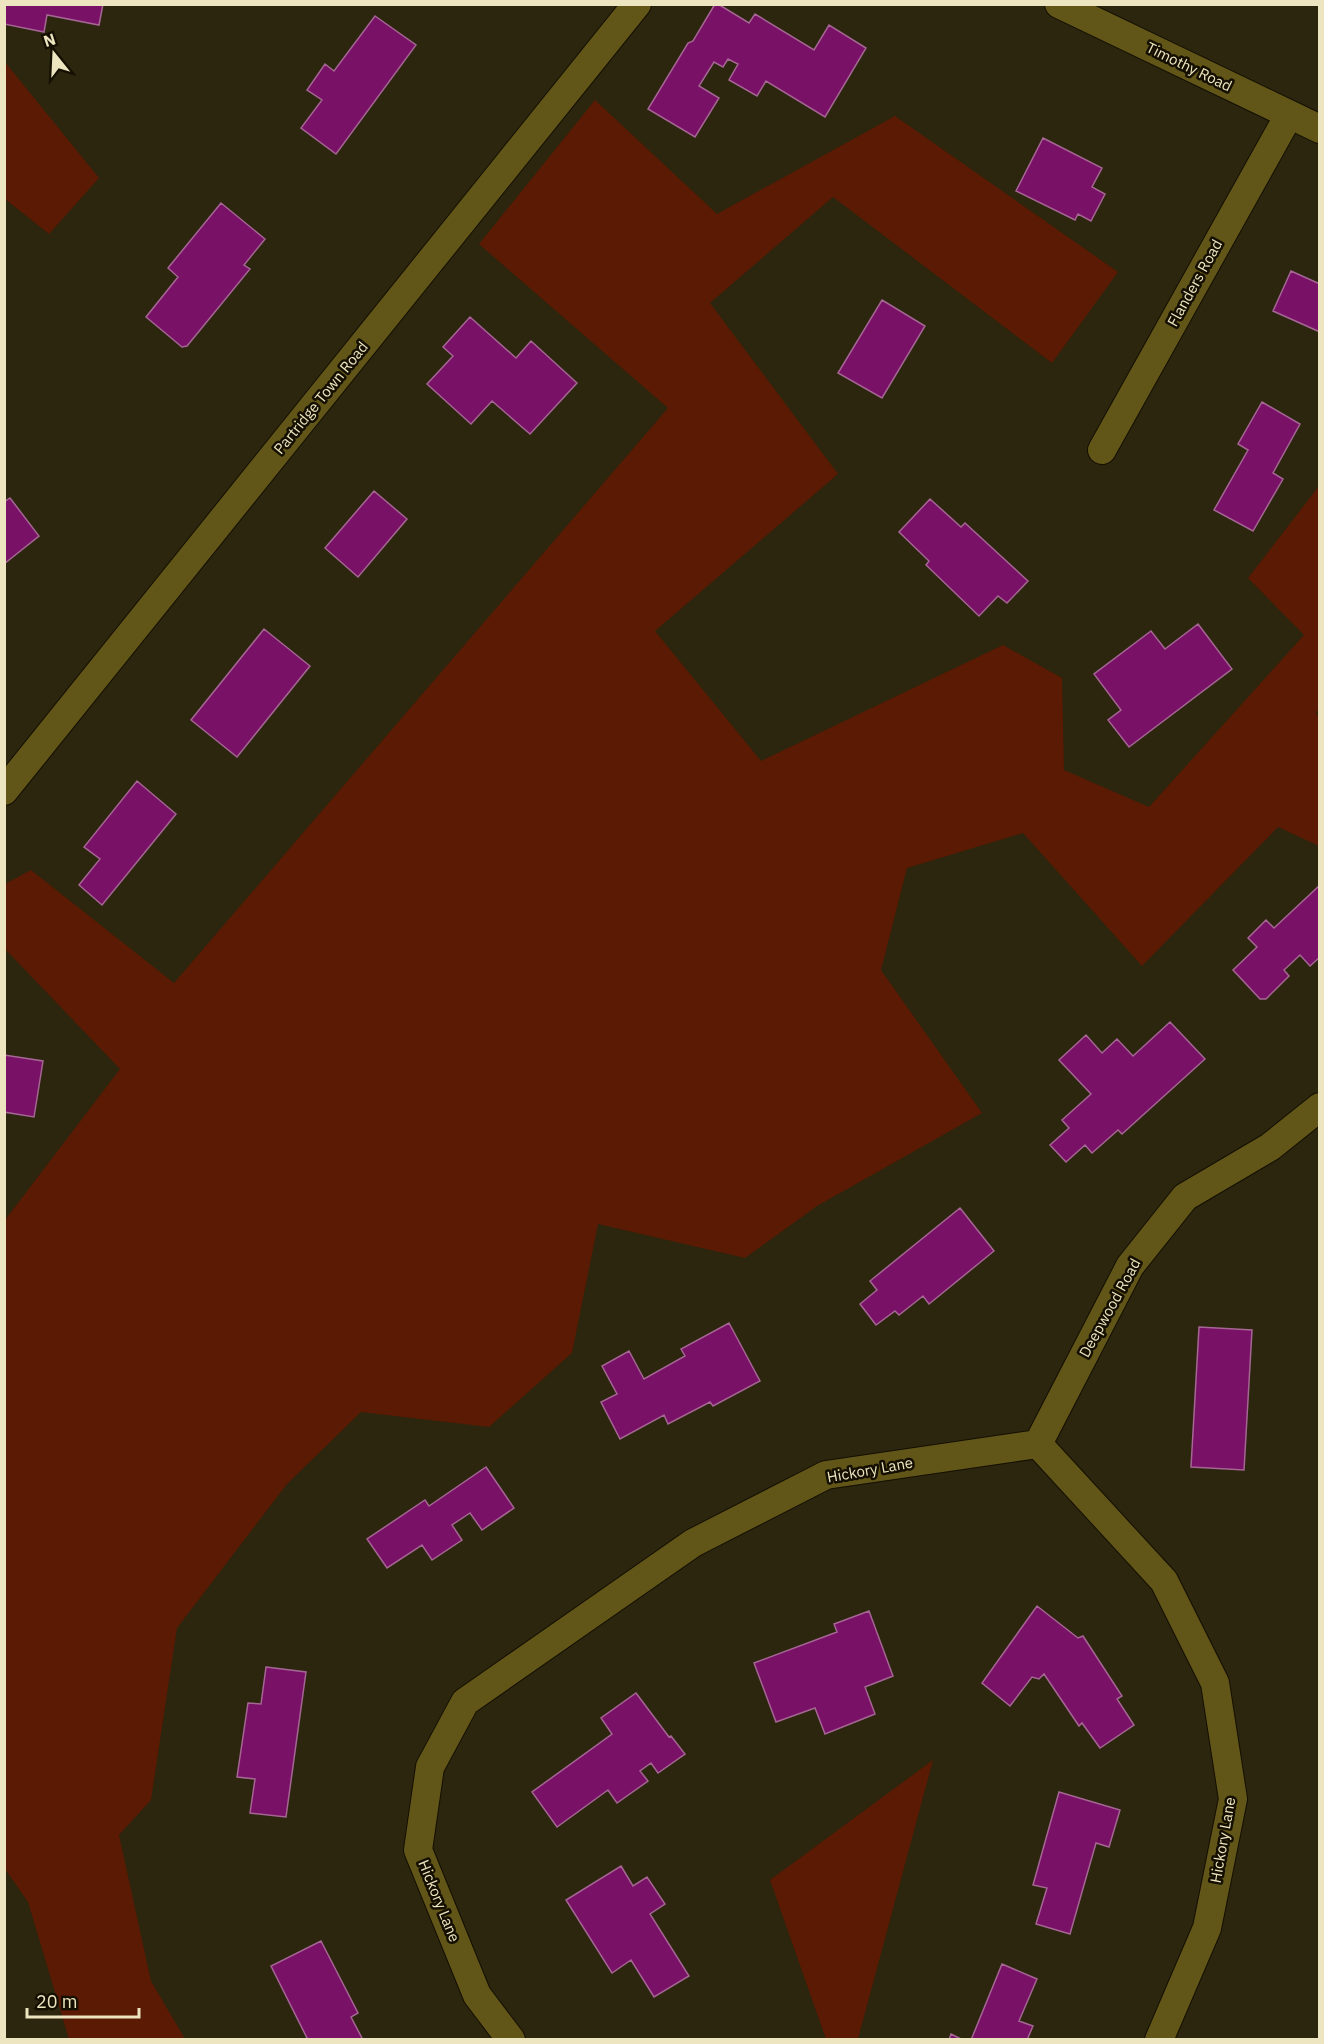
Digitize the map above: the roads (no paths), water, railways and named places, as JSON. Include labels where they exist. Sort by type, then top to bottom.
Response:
[{"type":"street","name":"Partridge Town Road","points":[[4,791],[637,4]]},
{"type":"street","name":"Timothy Road","points":[[1059,4],[1320,129]]},
{"type":"street","name":"Flanders Road","points":[[1102,450],[1289,115]]},
{"type":"street","name":"Deepwood Road","points":[[1038,1444],[1130,1266],[1185,1197],[1270,1147],[1320,1107]]},
{"type":"street","name":"Hickory Lane","points":[[511,2040],[477,1995],[417,1850],[430,1767],[465,1702],[693,1543],[826,1475],[1038,1444],[1164,1581],[1215,1683],[1233,1799],[1207,1928],[1159,2040]]}]
